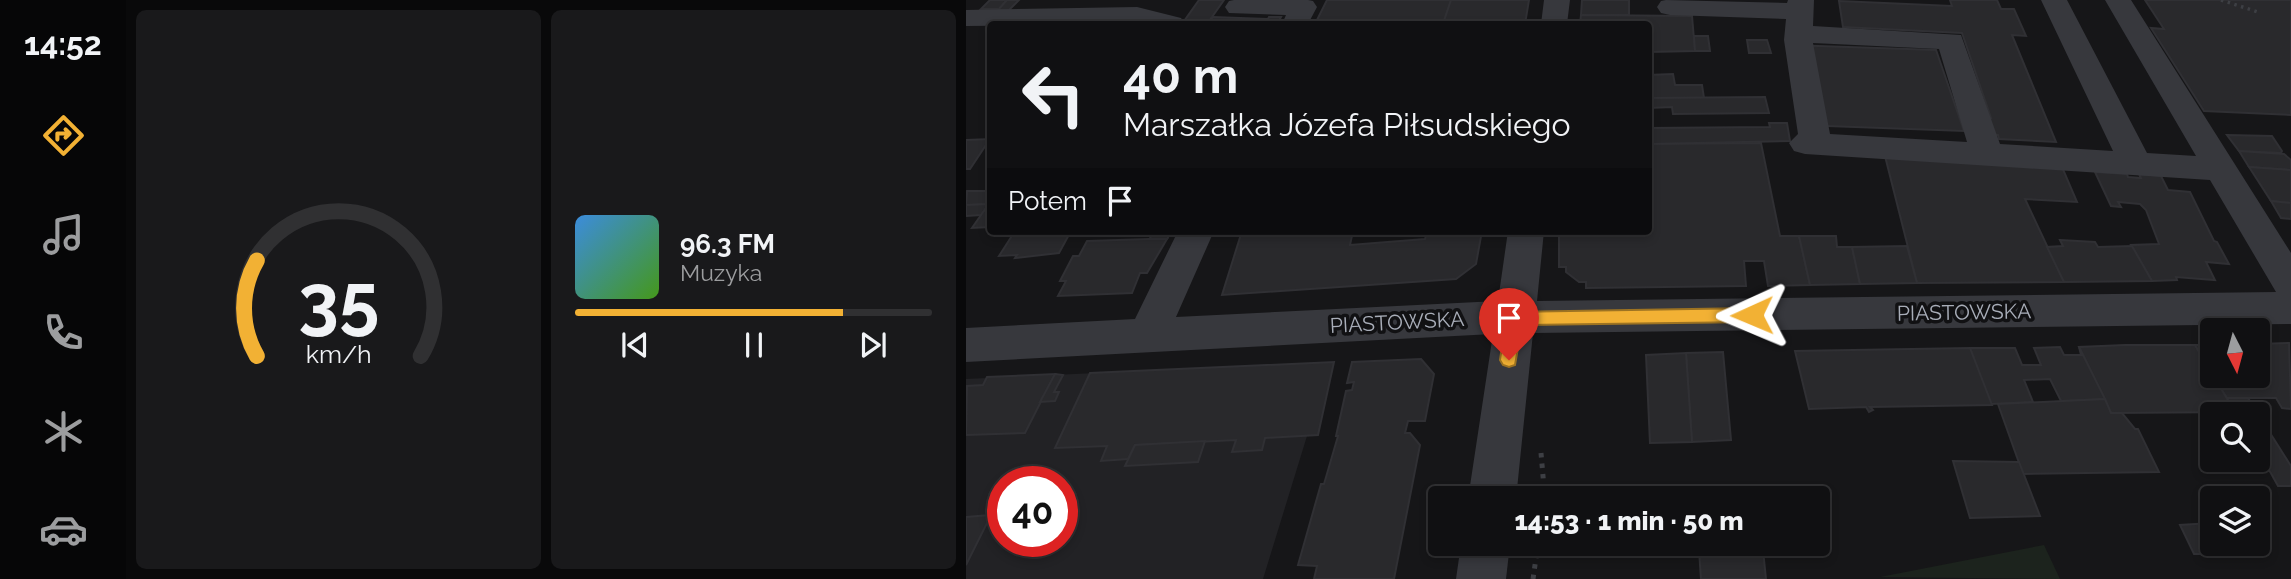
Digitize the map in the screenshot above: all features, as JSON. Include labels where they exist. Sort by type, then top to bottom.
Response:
[{"type":"street","points":[[1554,21],[1557,0]]},
{"type":"street","points":[[2054,0],[2136,164]]},
{"type":"street","points":[[2118,0],[2291,285]]},
{"type":"street","points":[[1677,5],[1800,15],[1951,41],[1987,154]]},
{"type":"street","points":[[1238,7],[1304,7],[1297,21]]},
{"type":"street","points":[[966,18],[1137,15],[1160,21]]},
{"type":"street","points":[[1800,15],[1810,143],[1887,138],[1987,154],[2220,169]]},
{"type":"street","points":[[1147,336],[1194,235]]},
{"type":"street","points":[[1494,486],[1525,235]]},
{"type":"street","name":"PIASTOWSKA","points":[[966,345],[1458,318],[2291,308]]},
{"type":"street","points":[[1481,579],[1484,556]]},
{"type":"path","points":[[2221,0],[2259,11],[2228,0]]},
{"type":"path","points":[[1533,579],[1536,556]]},
{"type":"shaded area","points":[[1334,362],[1318,435],[1307,436],[1263,579],[966,579],[966,379]]},
{"type":"shaded area","points":[[2044,545],[2060,579],[1880,577]]},
{"type":"building","points":[[990,0],[1007,0],[999,9],[981,9]]},
{"type":"building","points":[[1007,0],[1019,0],[1009,10],[998,10]]},
{"type":"building","points":[[1199,0],[1224,0],[1209,21],[1184,21]]},
{"type":"building","points":[[1327,0],[1451,0],[1444,21],[1316,21]]},
{"type":"building","points":[[1451,0],[1529,0],[1526,21],[1444,21]]},
{"type":"building","points":[[1582,0],[1629,0],[1629,15],[1581,15]]},
{"type":"building","points":[[1950,0],[1997,0],[2001,9],[2014,9],[2026,36],[2012,35],[2056,142],[1999,139],[1998,135],[1989,135],[1984,118],[1991,118],[1962,33],[1843,27],[1839,1],[1952,6]]},
{"type":"building","points":[[2145,0],[2291,0],[2291,115],[2204,111],[2151,28],[2164,29]]},
{"type":"building","points":[[1581,15],[1692,16],[1695,51],[1652,52],[1652,21],[1580,21]]},
{"type":"building","points":[[1213,17],[1281,17],[1279,21],[1210,21]]},
{"type":"building","points":[[1694,36],[1708,36],[1710,51],[1695,51]]},
{"type":"building","points":[[1747,40],[1767,40],[1771,53],[1749,53]]},
{"type":"building","points":[[1789,45],[1936,50],[1964,131],[1800,125]]},
{"type":"building","points":[[1673,74],[1675,85],[1702,85],[1704,98],[1652,98],[1652,75]]},
{"type":"building","points":[[1765,97],[1769,113],[1673,114],[1672,107],[1652,108],[1652,98]]},
{"type":"building","points":[[1769,123],[1787,123],[1790,141],[1652,144],[1652,128],[1770,127]]},
{"type":"building","points":[[2227,135],[2272,136],[2282,151],[2239,151]]},
{"type":"building","points":[[987,139],[987,144],[970,169],[966,169],[966,140]]},
{"type":"building","points":[[1761,143],[1780,236],[1799,236],[1810,285],[1768,286],[1764,261],[1744,261],[1746,286],[1586,288],[1586,282],[1579,282],[1566,272],[1566,267],[1559,267],[1559,235],[1652,235],[1652,144]]},
{"type":"building","points":[[2239,151],[2284,154],[2291,160],[2291,170],[2249,167]]},
{"type":"building","points":[[1885,156],[2062,167],[2077,202],[2025,199],[2064,282],[1917,283]]},
{"type":"building","points":[[2249,167],[2291,170],[2291,203],[2271,201]]},
{"type":"building","points":[[2095,172],[2127,174],[2128,177],[2141,178],[2139,174],[2161,176],[2168,190],[2190,192],[2214,241],[2229,264],[2206,262],[2215,280],[2176,277],[2177,280],[2152,281],[2131,245],[2159,244],[2146,210],[2140,204],[2118,202],[2121,207],[2111,206]]},
{"type":"building","points":[[967,191],[987,191],[987,204],[966,205]]},
{"type":"building","points":[[2271,201],[2291,203],[2291,219],[2281,218]]},
{"type":"building","points":[[987,204],[987,207],[981,215],[966,216],[966,205]]},
{"type":"building","points":[[987,207],[987,227],[972,228]]},
{"type":"building","points":[[1012,235],[1069,235],[1059,253],[1015,258],[1017,255],[999,256]]},
{"type":"building","points":[[1152,235],[1170,235],[1167,239],[1149,240]]},
{"type":"building","points":[[1241,235],[1352,235],[1350,245],[1425,239],[1426,235],[1481,235],[1476,264],[1456,279],[1222,295]]},
{"type":"building","points":[[1799,236],[1836,236],[1837,247],[1852,247],[1860,284],[1810,285]]},
{"type":"building","points":[[1167,239],[1147,273],[1140,273],[1132,293],[1058,296],[1066,281],[1060,281],[1073,256],[1079,256],[1087,241]]},
{"type":"building","points":[[2060,240],[2095,242],[2098,247],[2132,246],[2152,281],[2064,282],[2047,247],[2063,246]]},
{"type":"building","points":[[1907,246],[1917,283],[1860,284],[1852,247]]},
{"type":"building","points":[[2289,343],[2291,409],[2282,408],[2276,398],[2227,398],[2221,388],[2270,388],[2270,344]]},
{"type":"building","points":[[2195,345],[2200,353],[2200,388],[2221,388],[2229,402],[2200,402],[2200,412],[2111,413],[2079,347]]},
{"type":"building","points":[[2060,347],[2064,355],[2081,355],[2079,347],[2105,399],[2061,401],[2050,379],[2024,380],[2033,402],[1991,404],[1970,348],[2015,348],[2022,365],[2041,365],[2034,348]]},
{"type":"building","points":[[1970,348],[1992,405],[1870,407],[1873,410],[1869,412],[1866,407],[1809,409],[1795,351]]},
{"type":"building","points":[[1723,352],[1731,440],[1692,442],[1686,353]]},
{"type":"building","points":[[1686,353],[1692,442],[1650,443],[1646,355]]},
{"type":"building","points":[[1421,359],[1434,374],[1425,421],[1408,421],[1405,433],[1410,433],[1420,445],[1394,579],[1314,579],[1317,566],[1298,565],[1338,436],[1346,391],[1352,390],[1354,382],[1347,383],[1352,362]]},
{"type":"building","points":[[1334,362],[1318,435],[1265,438],[1262,450],[1232,452],[1236,440],[1135,445],[1128,459],[1101,461],[1107,446],[1055,448],[1090,373]]},
{"type":"building","points":[[1055,374],[1025,433],[966,435],[967,386],[983,385],[987,377]]},
{"type":"building","points":[[1055,374],[1063,375],[1054,392],[1059,392],[1055,401],[1040,402]]},
{"type":"building","points":[[2227,398],[2248,398],[2251,402],[2229,402]]},
{"type":"building","points":[[2105,399],[2111,413],[2122,413],[2135,429],[2138,429],[2159,472],[2023,474],[1998,404]]},
{"type":"building","points":[[2270,433],[2291,466],[2291,486],[2278,486],[2270,472]]},
{"type":"building","points":[[1205,441],[1198,462],[1125,466],[1135,445]]},
{"type":"building","points":[[1953,461],[2019,462],[2040,516],[1970,518]]},
{"type":"building","points":[[987,515],[987,523],[966,565],[966,517]]},
{"type":"building","points":[[2200,524],[2200,554],[2194,554],[2180,525]]},
{"type":"building","points":[[1699,556],[1764,556],[1766,579],[1701,579]]},
{"type":"route","points":[[1509,360],[1514,318],[1752,315]]}]
